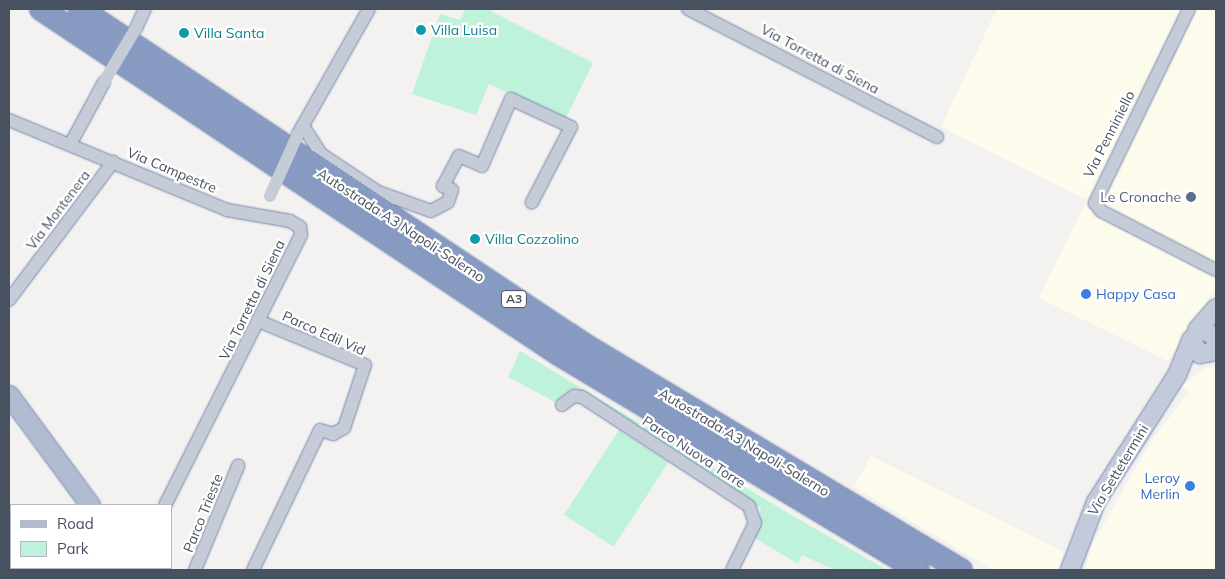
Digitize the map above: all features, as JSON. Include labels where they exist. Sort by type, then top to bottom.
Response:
[{"type":"highway","name":"Autostrada A3 Napoli-Salerno","points":[[41,9],[557,353],[918,570]]},
{"type":"highway","name":"Autostrada A3 Napoli-Salerno","points":[[80,9],[585,345],[961,570]]},
{"type":"main road","name":"Via Settetermini","points":[[1070,570],[1096,502],[1177,376],[1194,335],[1216,308]]},
{"type":"main road","points":[[1209,329],[1213,341],[1194,350],[1194,335],[1209,329]]},
{"type":"main road","name":"Via Settetermini","points":[[1177,376],[1213,341]]},
{"type":"main road","points":[[9,395],[89,504]]},
{"type":"street","points":[[71,143],[145,9]]},
{"type":"street","points":[[264,215],[270,196],[300,130],[369,9]]},
{"type":"street","name":"Via Torretta di Siena","points":[[688,9],[937,137]]},
{"type":"street","name":"Via Penniniello","points":[[1189,9],[1095,202],[1101,211],[1216,270]]},
{"type":"street","points":[[300,130],[320,154],[378,192],[431,211],[448,202],[452,190],[443,186],[459,156],[482,166],[510,99],[571,127],[532,202]]},
{"type":"street","name":"Via Campestre","points":[[9,120],[71,143],[227,210],[264,215]]},
{"type":"street","name":"Via Montenera","points":[[9,300],[113,162]]},
{"type":"street","name":"Via Torretta di Siena","points":[[166,504],[301,235],[300,227],[290,221],[264,215]]},
{"type":"street","name":"Parco Edil Vid","points":[[253,570],[320,430],[333,434],[344,428],[365,365],[258,320]]},
{"type":"street","name":"Parco Nuova Torre","points":[[562,404],[574,396],[589,401],[750,506],[755,523],[732,570]]},
{"type":"street","name":"Parco Trieste","points":[[195,570],[238,466]]},
{"type":"shaded area","points":[[997,9],[1216,9],[1216,288],[1168,361],[1039,298],[1087,200],[941,127]]},
{"type":"shaded area","points":[[1207,367],[1216,367],[1216,570],[1085,570],[1090,549],[1150,443],[1189,392],[1181,386]]},
{"type":"shaded area","points":[[871,456],[1064,552],[1057,570],[994,570],[854,487]]},
{"type":"green space","points":[[465,9],[487,9],[593,63],[565,120],[489,84],[476,115],[412,94],[440,14],[460,20]]},
{"type":"green space","points":[[520,351],[788,513],[887,570],[834,570],[802,555],[798,564],[753,537],[761,509],[588,393],[572,389],[555,402],[508,377]]},
{"type":"green space","points":[[619,430],[668,462],[613,547],[564,515]]},
{"type":"place","name":"Villa Luisa","points":[[421,30]]},
{"type":"place","name":"Villa Santa","points":[[184,33]]},
{"type":"place","name":"Le Cronache","points":[[1191,197]]},
{"type":"place","name":"Villa Cozzolino","points":[[475,239]]},
{"type":"place","name":"Happy Casa","points":[[1086,294]]},
{"type":"place","name":"Leroy Merlin","points":[[1190,486]]}]
